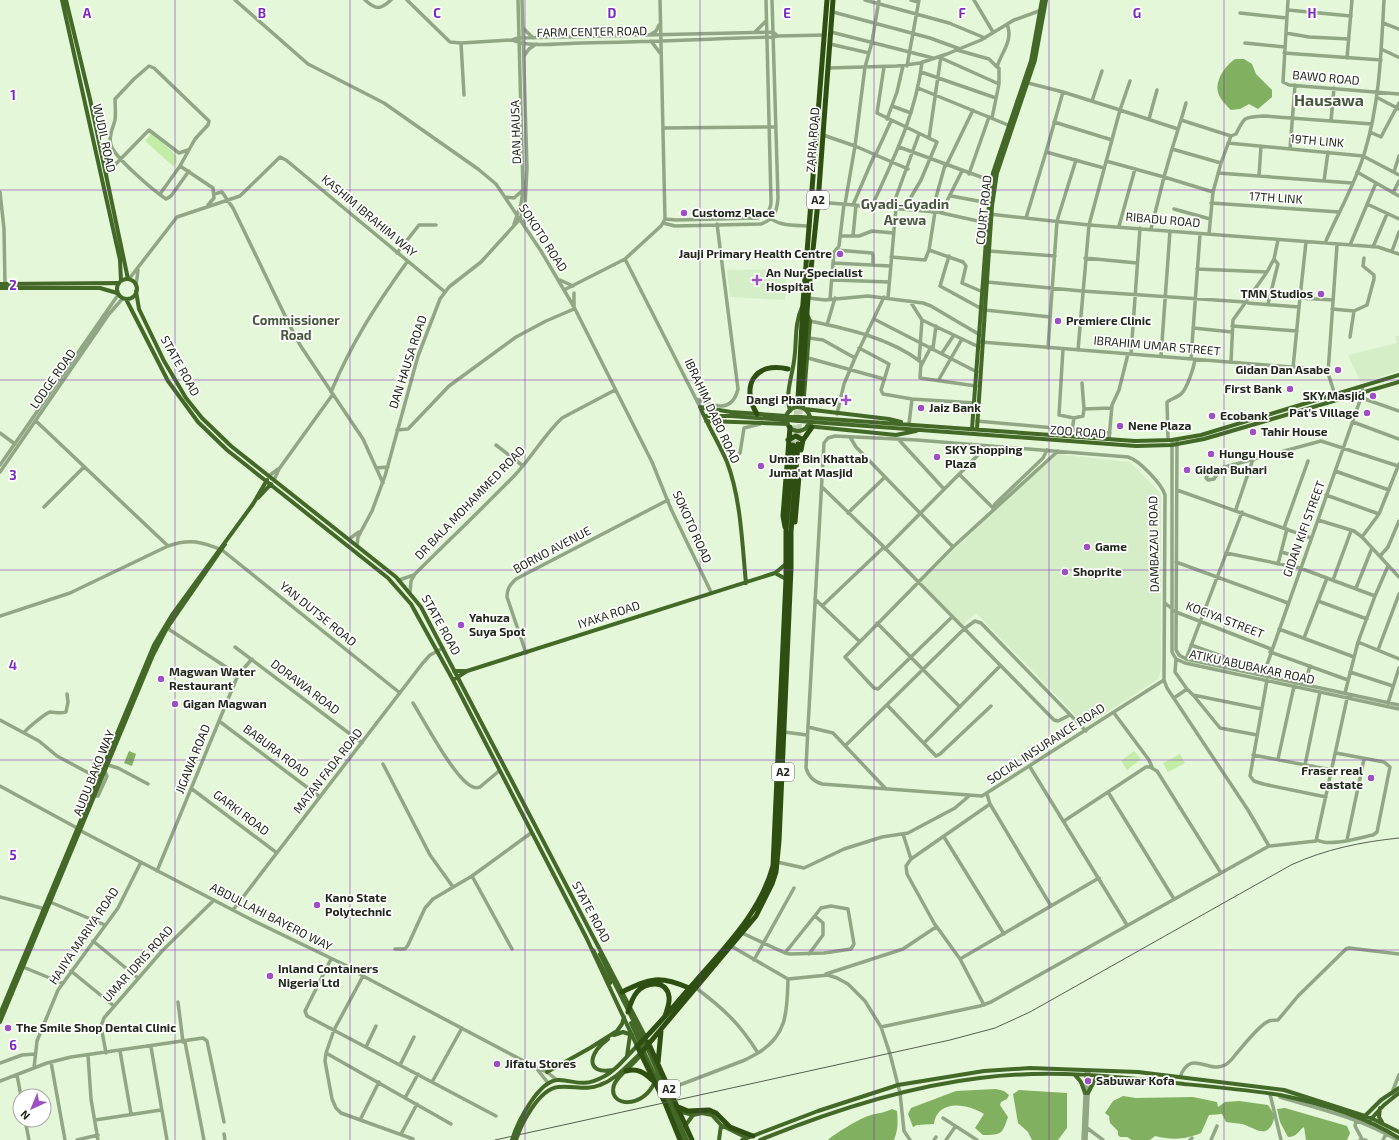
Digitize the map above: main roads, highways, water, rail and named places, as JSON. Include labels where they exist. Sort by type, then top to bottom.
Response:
[{"type":"highway","name":"ZARIA ROAD","points":[[827,0],[803,304],[799,400],[818,202],[833,0]]},
{"type":"highway","points":[[757,414],[749,398],[749,388],[752,380],[761,370],[771,366],[788,368]]},
{"type":"highway","points":[[794,373],[799,377]]},
{"type":"highway","points":[[788,531],[783,516],[789,426]]},
{"type":"highway","points":[[788,531],[795,522],[803,440],[809,427]]},
{"type":"highway","points":[[788,440],[796,436],[803,440]]},
{"type":"highway","name":"A2","points":[[680,1140],[656,1084],[637,1046],[665,1017],[753,912],[765,890],[773,866],[788,531],[796,444]]},
{"type":"highway","name":"A2","points":[[640,1053],[756,916],[768,895],[777,862],[791,568],[788,531]]},
{"type":"highway","points":[[622,992],[639,983],[656,979],[669,981],[690,988]]},
{"type":"highway","points":[[628,1012],[636,994],[649,984],[657,984],[664,988],[668,994],[669,1001],[665,1017]]},
{"type":"highway","points":[[658,1064],[661,1030]]},
{"type":"highway","name":"A2","points":[[646,1038],[669,1088],[675,1108],[692,1140]]},
{"type":"highway","points":[[626,1071],[636,1070],[643,1072],[656,1084]]},
{"type":"highway","points":[[675,1108],[688,1111],[709,1110],[716,1113],[730,1126],[753,1136]]},
{"type":"main road","name":"WUDIL ROAD","points":[[62,0],[129,279]]},
{"type":"main road","name":"WUDIL ROAD","points":[[66,0],[105,176],[120,260],[120,282]]},
{"type":"main road","name":"COURT ROAD","points":[[974,429],[974,403],[979,347],[981,342],[980,335],[987,282],[990,214],[989,203],[992,181],[1008,124],[1032,61],[1042,0]]},
{"type":"main road","name":"COURT ROAD","points":[[974,429],[977,421],[987,223],[997,173],[1028,83],[1040,39],[1046,0]]},
{"type":"main road","points":[[0,288],[3,286],[32,286],[100,288],[118,294],[124,299],[134,296],[136,291],[136,286],[129,279],[120,282],[32,286]]},
{"type":"main road","points":[[118,294],[120,282]]},
{"type":"main road","name":"STATE ROAD","points":[[136,291],[137,302],[142,315],[170,373],[186,398],[222,438],[399,580],[421,607],[591,936],[599,947],[646,1038]]},
{"type":"main road","name":"STATE ROAD","points":[[124,299],[168,381],[191,415],[227,450],[397,587],[417,613],[586,938],[637,1046]]},
{"type":"main road","points":[[790,411],[788,393],[794,360],[797,321],[803,304]]},
{"type":"main road","points":[[807,314],[810,321],[804,408],[810,419],[809,427]]},
{"type":"main road","name":"ZOO ROAD","points":[[891,425],[907,424],[1135,441],[1170,440],[1201,435],[1399,375]]},
{"type":"main road","name":"ZOO ROAD","points":[[891,425],[921,430],[1136,446],[1178,445],[1219,435],[1399,382]]},
{"type":"main road","name":"IBRAHIM DABO ROAD","points":[[722,413],[700,407],[727,462],[736,494],[746,582]]},
{"type":"main road","points":[[789,426],[787,416],[790,411],[797,407],[837,414],[889,419],[907,424]]},
{"type":"main road","points":[[722,413],[891,425]]},
{"type":"main road","points":[[704,416],[722,413],[757,414],[891,425]]},
{"type":"main road","points":[[706,421],[763,423],[789,426],[799,430],[809,427],[896,435],[921,430]]},
{"type":"main road","name":"AUDU BAKO WAY","points":[[0,1014],[95,796],[148,667],[167,628],[253,504],[269,476]]},
{"type":"main road","name":"AUDU BAKO WAY","points":[[253,504],[274,480]]},
{"type":"main road","name":"AUDU BAKO WAY","points":[[0,1022],[45,909],[50,902],[79,830],[98,778],[154,645],[172,615],[221,549]]},
{"type":"main road","name":"IYAKA ROAD","points":[[449,673],[455,671],[467,671],[526,653],[711,592],[775,573],[787,564]]},
{"type":"main road","points":[[775,573],[786,579]]},
{"type":"main road","points":[[453,680],[467,671]]},
{"type":"main road","points":[[591,936],[684,1140]]},
{"type":"main road","points":[[586,938],[649,1052],[675,1108],[687,1140]]},
{"type":"main road","points":[[547,1072],[617,1031],[622,1024],[624,1017]]},
{"type":"main road","points":[[627,1057],[631,1042],[629,1028]]},
{"type":"main road","points":[[614,1069],[602,1071],[596,1068],[592,1061],[595,1052],[605,1041],[619,1033],[628,1033],[638,1037]]},
{"type":"main road","points":[[516,1140],[518,1130],[530,1104],[548,1083],[557,1080],[578,1084],[600,1079],[614,1069],[637,1046]]},
{"type":"main road","points":[[640,1053],[638,1058],[614,1086],[614,1093],[620,1101],[633,1102],[643,1098],[652,1088],[656,1077]]},
{"type":"main road","points":[[512,1140],[535,1104],[547,1092],[557,1087],[588,1089],[601,1085],[621,1072],[640,1053]]},
{"type":"main road","points":[[675,1108],[693,1116],[708,1114],[715,1117],[721,1125],[745,1139],[818,1111],[898,1085],[975,1073],[1030,1068],[1088,1069],[1138,1072],[1284,1090],[1363,1118],[1367,1124],[1398,1138]]},
{"type":"main road","points":[[1055,1068],[1055,1075]]},
{"type":"main road","points":[[975,1073],[976,1078]]},
{"type":"main road","points":[[760,1140],[814,1118],[900,1093],[976,1078],[1055,1075],[1087,1075],[1273,1094],[1302,1100],[1363,1118],[1371,1118],[1399,1132]]},
{"type":"main road","points":[[1074,1075],[1082,1082],[1086,1093],[1097,1076]]},
{"type":"main road","points":[[1243,1084],[1243,1091]]},
{"type":"main road","points":[[1363,1118],[1393,1090],[1399,1088]]},
{"type":"main road","points":[[1367,1124],[1380,1108],[1399,1093]]},
{"type":"main road","points":[[1380,1108],[1379,1118],[1383,1124]]},
{"type":"main road","points":[[683,1130],[693,1116]]},
{"type":"main road","points":[[719,1140],[721,1125]]},
{"type":"tunnel","points":[[793,445],[798,400]]},
{"type":"tunnel","points":[[798,444],[801,400]]},
{"type":"railway","points":[[495,1140],[950,1040],[995,1028],[1030,1012],[1291,865],[1331,850],[1399,838]]},
{"type":"place","name":"Customz Place","points":[[684,213]]},
{"type":"place","name":"Jauji Primary Health Centre","points":[[840,254]]},
{"type":"place","name":"An Nur Specialist Hospital","points":[[757,280]]},
{"type":"place","name":"TMN Studios","points":[[1321,294]]},
{"type":"place","name":"Premiere Clinic","points":[[1058,321]]},
{"type":"place","name":"Gidan Dan Asabe","points":[[1338,370]]},
{"type":"place","name":"First Bank","points":[[1290,389]]},
{"type":"place","name":"SKY Masjid","points":[[1373,396]]},
{"type":"place","name":"Dangi Pharmacy","points":[[846,400]]},
{"type":"place","name":"Jaiz Bank","points":[[921,408]]},
{"type":"place","name":"Pat's Village","points":[[1367,413]]},
{"type":"place","name":"Ecobank","points":[[1212,416]]},
{"type":"place","name":"Nene Plaza","points":[[1120,426]]},
{"type":"place","name":"Tahir House","points":[[1253,432]]},
{"type":"place","name":"Hungu House","points":[[1211,454]]},
{"type":"place","name":"SKY Shopping Plaza","points":[[937,457]]},
{"type":"place","name":"Umar Bin Khattab Juma'at Masjid","points":[[761,466]]},
{"type":"place","name":"Gidan Buhari","points":[[1187,470]]},
{"type":"place","name":"Game","points":[[1087,547]]},
{"type":"place","name":"Shoprite","points":[[1065,572]]},
{"type":"place","name":"Yahuza Suya Spot","points":[[461,625]]},
{"type":"place","name":"Magwan Water Restaurant","points":[[161,679]]},
{"type":"place","name":"Gigan Magwan","points":[[175,704]]},
{"type":"place","name":"Fraser real eastate","points":[[1371,778]]},
{"type":"place","name":"Kano State Polytechnic","points":[[317,905]]},
{"type":"place","name":"Inland Containers Nigeria Ltd","points":[[270,976]]},
{"type":"place","name":"The Smile Shop Dental Clinic","points":[[8,1028]]},
{"type":"place","name":"Jifatu Stores","points":[[497,1064]]},
{"type":"place","name":"Sabuwar Kofa","points":[[1088,1081]]},
{"type":"district","name":"Hausawa","points":[[1329,100]]},
{"type":"district","name":"Gyadi-Gyadin Arewa","points":[[905,212]]},
{"type":"district","name":"Commissioner Road","points":[[296,328]]}]
